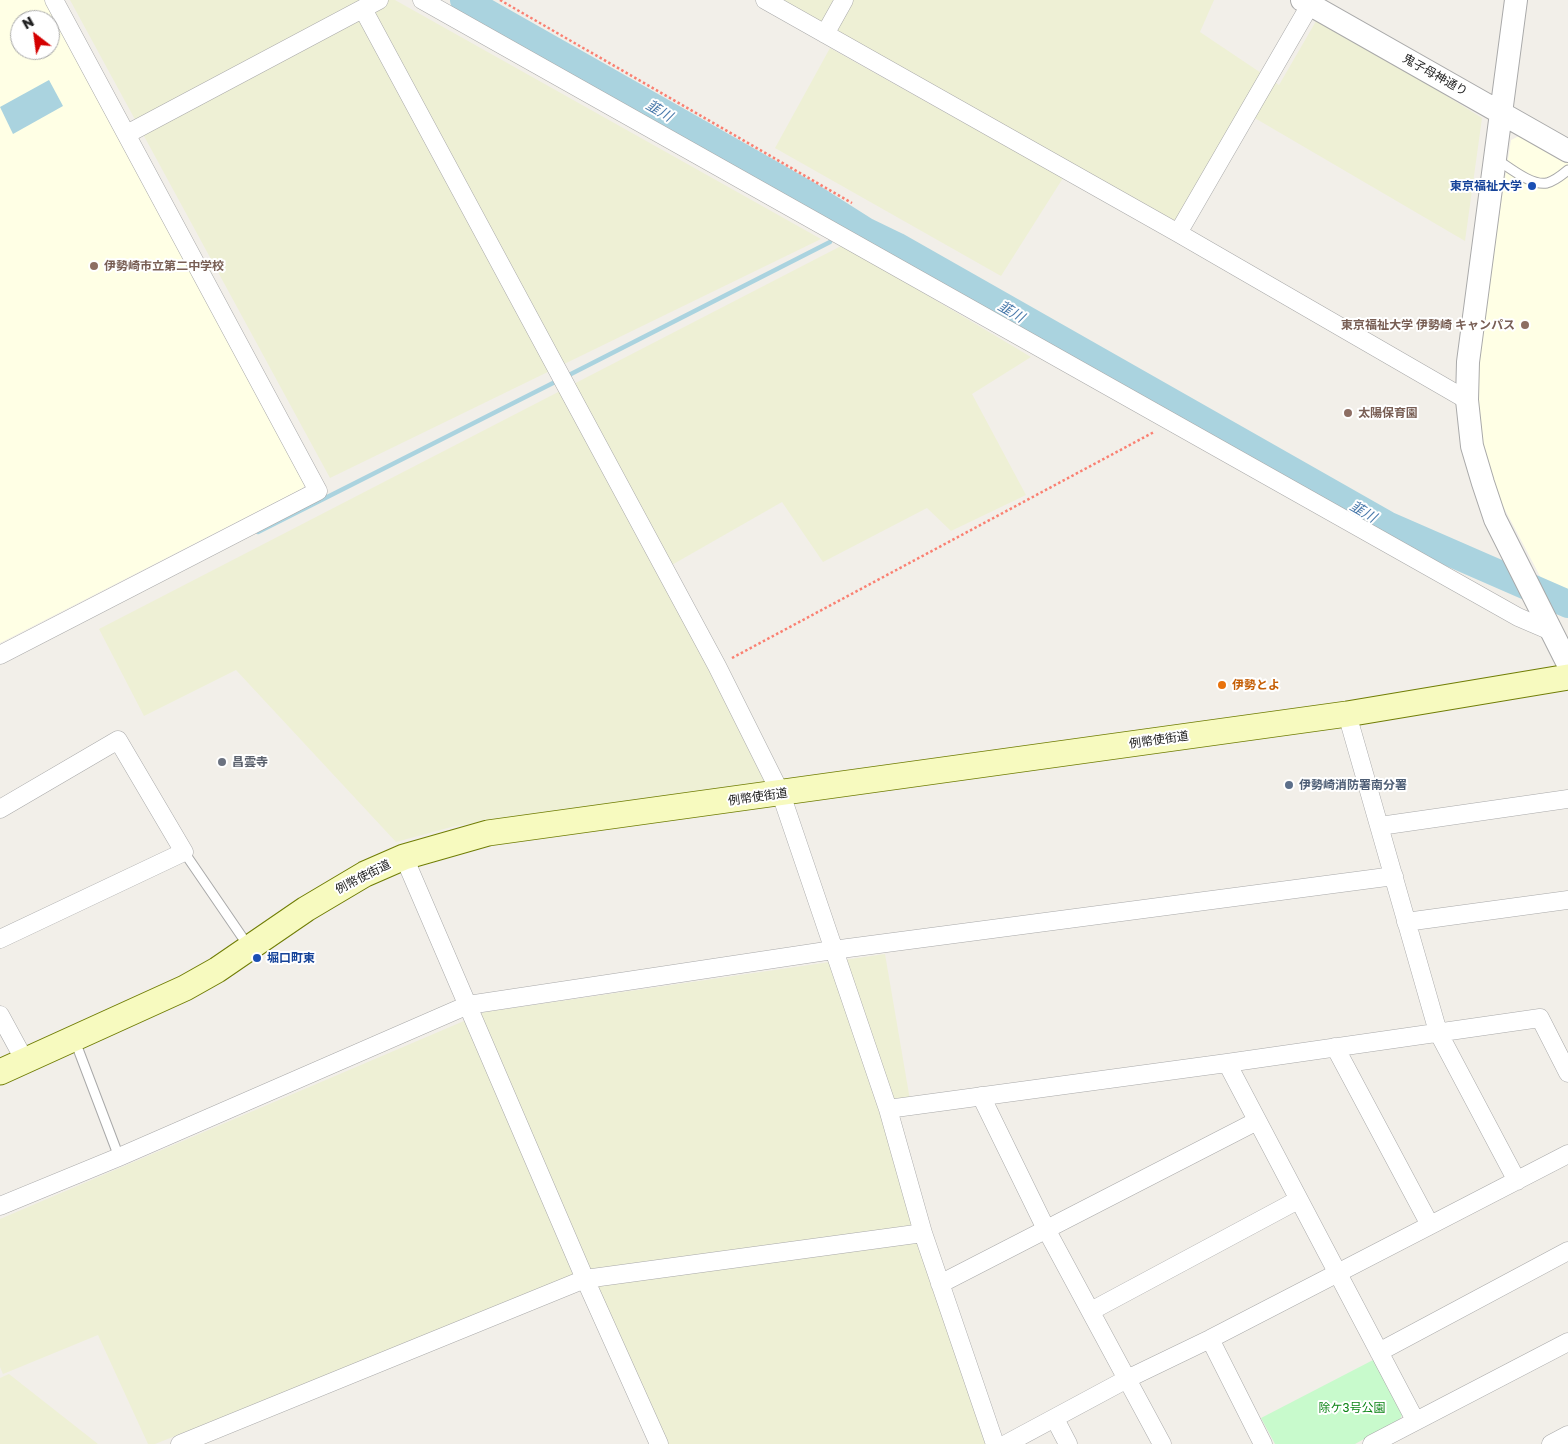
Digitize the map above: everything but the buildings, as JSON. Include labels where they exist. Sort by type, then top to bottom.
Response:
[{"type":"main road","name":"例幣使街道","points":[[0,1072],[185,988],[365,874],[404,856],[488,833],[781,794],[1348,714],[1568,677]]},
{"type":"street","points":[[0,655],[318,491],[54,0]]},
{"type":"street","points":[[127,134],[379,0]]},
{"type":"street","points":[[422,0],[1518,617],[1553,632]]},
{"type":"street","points":[[765,0],[1178,233],[1467,400]]},
{"type":"street","points":[[825,34],[844,0]]},
{"type":"street","points":[[1516,0],[1468,362],[1467,400],[1472,446],[1482,484],[1496,519],[1568,664]]},
{"type":"street","points":[[1178,233],[1306,2]]},
{"type":"street","name":"鬼子母神通り","points":[[1306,2],[1568,151]]},
{"type":"street","points":[[363,9],[717,666],[781,794],[888,1109],[940,1284],[995,1444]]},
{"type":"street","points":[[1348,714],[1438,1032],[1517,1181]]},
{"type":"street","points":[[0,809],[118,740],[184,852],[0,939]]},
{"type":"street","points":[[1380,826],[1568,799]]},
{"type":"street","points":[[404,856],[585,1279],[659,1444]]},
{"type":"street","points":[[0,1206],[120,1157],[468,1005],[833,950],[1394,876]]},
{"type":"street","points":[[1406,922],[1568,900]]},
{"type":"street","points":[[0,1014],[25,1061]]},
{"type":"street","points":[[888,1109],[1540,1018],[1568,1073]]},
{"type":"street","points":[[1335,1047],[1430,1225]]},
{"type":"street","points":[[1227,1063],[1415,1420]]},
{"type":"street","points":[[980,1096],[1046,1229],[1162,1444]]},
{"type":"street","points":[[940,1284],[1257,1121]]},
{"type":"street","points":[[1006,1444],[1127,1379],[1210,1339],[1568,1154]]},
{"type":"street","points":[[1091,1311],[1298,1200]]},
{"type":"street","points":[[180,1444],[585,1279],[924,1233]]},
{"type":"street","points":[[1379,1352],[1568,1251]]},
{"type":"street","points":[[1210,1339],[1263,1444]]},
{"type":"street","points":[[1372,1444],[1415,1420],[1567,1344]]},
{"type":"street","points":[[1054,1419],[1068,1444]]},
{"type":"street","points":[[1551,1444],[1568,1435]]},
{"type":"lane","points":[[1496,159],[1537,182],[1546,183],[1555,180],[1568,170]]},
{"type":"lane","points":[[184,852],[250,948]]},
{"type":"lane","points":[[74,1038],[120,1157]]},
{"type":"path","points":[[500,0],[852,203]]},
{"type":"path","points":[[717,666],[1172,422]]},
{"type":"shaded area","name":"伊勢崎市立第二中学校","points":[[0,0],[44,0],[49,10],[10,10],[10,60],[60,60],[60,29],[306,483],[303,488],[0,643]]},
{"type":"shaded area","points":[[70,0],[395,0],[821,239],[330,478]]},
{"type":"shaded area","points":[[776,0],[1214,0],[1200,32],[1279,85],[1319,16],[1482,118],[1465,241],[1241,110],[1178,230]]},
{"type":"shaded area","points":[[830,48],[1063,178],[1001,276],[775,148]]},
{"type":"shaded area","name":"東京福祉大学 伊勢崎 キャンパス","points":[[1521,135],[1568,161],[1568,590],[1542,580],[1502,504],[1484,455],[1478,418],[1476,365],[1511,140]]},
{"type":"shaded area","points":[[843,245],[1031,357],[972,394],[1026,495],[951,531],[927,508],[823,562],[782,502],[670,566],[767,781],[455,826],[396,842],[236,670],[144,716],[99,629]]},
{"type":"shaded area","points":[[885,954],[910,1100],[880,1107],[987,1444],[659,1444],[579,1276],[155,1444],[148,1444],[98,1335],[3,1374],[0,1367],[0,1219],[485,1012]]},
{"type":"shaded area","points":[[9,1374],[98,1444],[0,1444],[0,1378]]},
{"type":"green space","name":"除ケ3号公園","points":[[1375,1359],[1403,1413],[1400,1419],[1355,1444],[1275,1444],[1261,1418]]},
{"type":"water","points":[[49,80],[63,106],[13,134],[0,107]]},
{"type":"waterway","name":"韮川","points":[[464,0],[813,198],[865,231],[896,246],[1387,525],[1568,604]]},
{"type":"waterway","points":[[843,229],[851,222]]},
{"type":"waterway","points":[[569,375],[830,242]]},
{"type":"waterway","points":[[258,532],[555,382]]},
{"type":"place","name":"東京福祉大学","points":[[1532,186]]},
{"type":"place","name":"伊勢崎市立第二中学校","points":[[94,266]]},
{"type":"place","name":"東京福祉大学 伊勢崎 キャンパス","points":[[1525,325]]},
{"type":"place","name":"太陽保育園","points":[[1348,413]]},
{"type":"place","name":"伊勢とよ","points":[[1222,685]]},
{"type":"place","name":"昌雲寺","points":[[222,762]]},
{"type":"place","name":"伊勢崎消防署南分署","points":[[1289,785]]},
{"type":"place","name":"堀口町東","points":[[257,958]]}]
